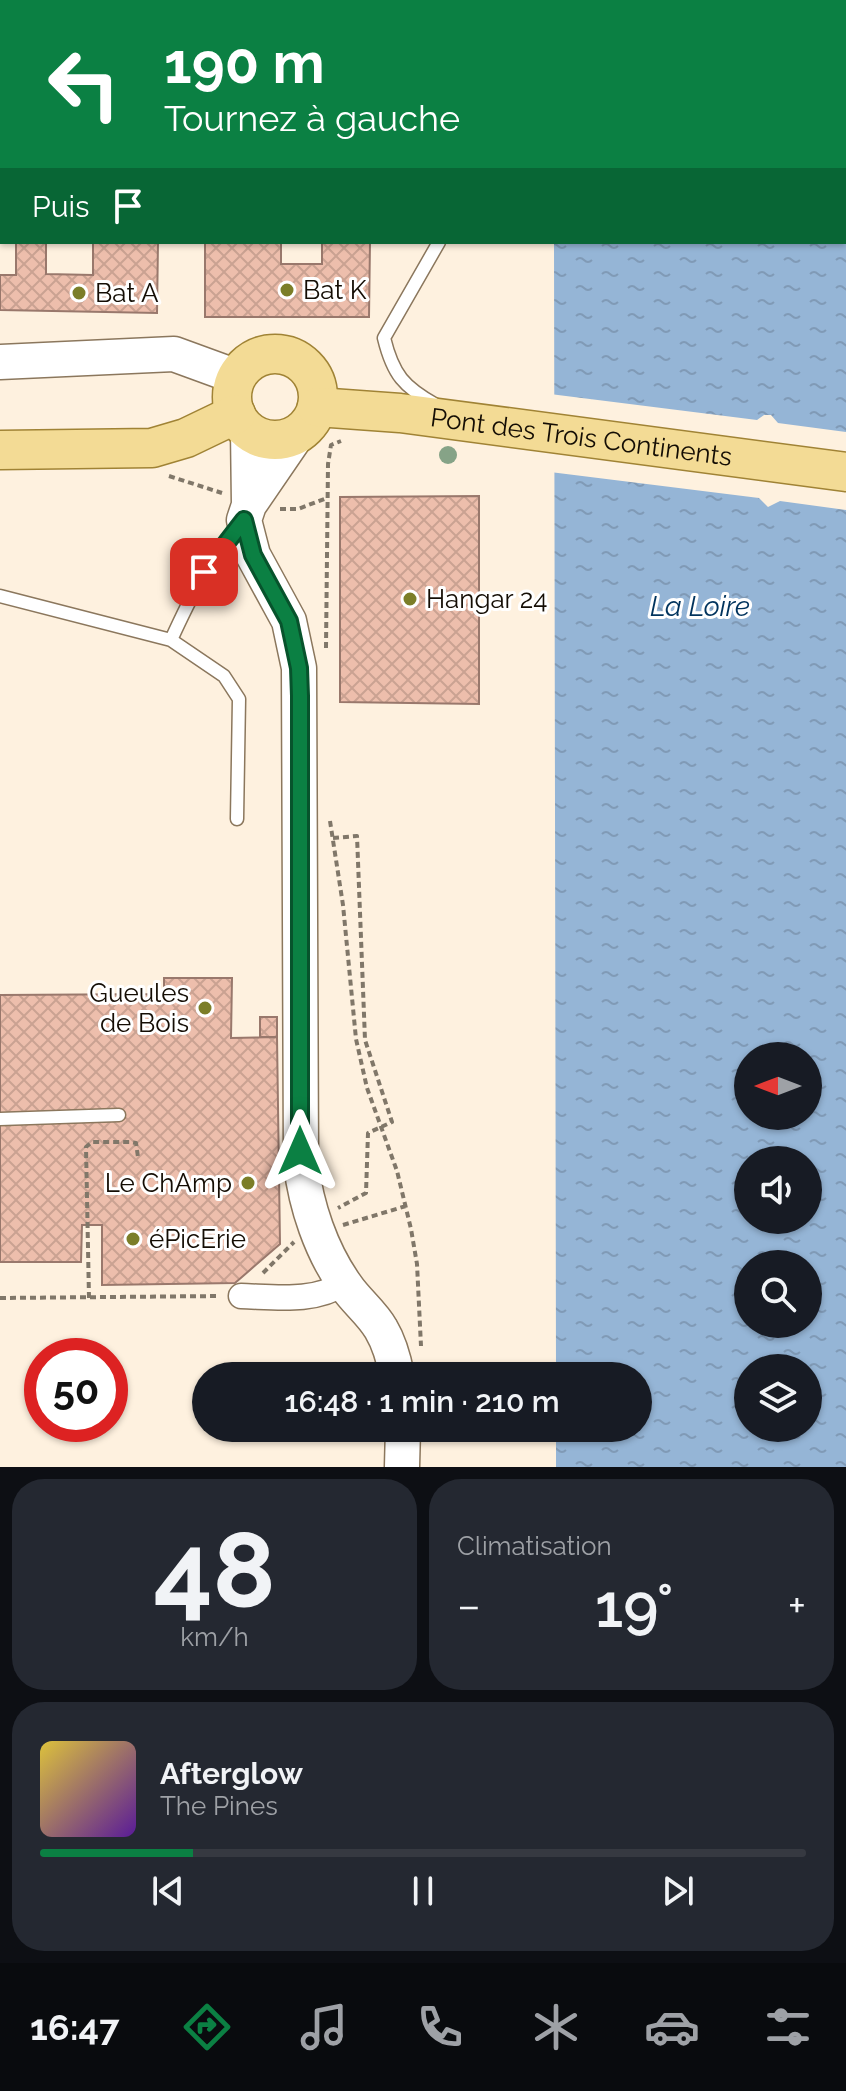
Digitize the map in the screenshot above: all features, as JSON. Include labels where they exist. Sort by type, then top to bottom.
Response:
[{"type":"main road","points":[[0,362],[174,354],[237,377]]},
{"type":"main road","points":[[256,511],[308,420],[317,391],[313,376],[303,364],[275,354],[260,357],[247,365],[237,377],[232,392],[242,422],[256,511],[253,555],[289,621],[299,668],[300,1151],[303,1177],[330,1259],[344,1283],[381,1329],[394,1362]]},
{"type":"main road","name":"Pont des Trois Continents","points":[[308,420],[400,413],[846,472]]},
{"type":"main road","points":[[242,422],[260,437],[273,440],[287,438],[308,420]]},
{"type":"main road","points":[[0,450],[152,448],[242,422]]},
{"type":"main road","points":[[402,1467],[403,1442]]},
{"type":"street","points":[[241,1296],[311,1295],[330,1292],[344,1283]]},
{"type":"lane","points":[[438,244],[384,338],[395,373],[413,392],[471,423]]},
{"type":"lane","points":[[171,640],[194,588],[214,556],[256,511]]},
{"type":"lane","points":[[0,596],[171,640],[224,676],[239,699],[237,819]]},
{"type":"lane","points":[[0,1119],[119,1115]]},
{"type":"path","points":[[256,511],[298,509],[327,498],[331,445],[352,440]]},
{"type":"path","points":[[0,1298],[241,1296],[299,1237],[317,1227],[329,1214],[366,1193],[368,1133],[381,1127],[392,1122],[365,1040],[357,836],[333,838],[356,1039],[367,1088],[381,1127],[406,1206],[417,1264],[421,1346]]},
{"type":"path","points":[[89,1298],[86,1147],[92,1142],[136,1143],[138,1157]]},
{"type":"path","points":[[317,1227],[335,1227],[406,1206]]},
{"type":"water","name":"La Loire","points":[[554,244],[846,244],[846,1467],[556,1467],[556,1442],[652,1442],[652,1362],[556,1362]]},
{"type":"pier","points":[[550,394],[757,420],[771,415],[778,423],[846,432],[846,510],[780,501],[768,507],[759,498],[550,472]]},
{"type":"building","name":"Bat A","points":[[16,244],[46,244],[46,274],[93,275],[93,244],[158,244],[157,313],[0,310],[0,275],[16,275]]},
{"type":"building","name":"Bat K","points":[[205,244],[281,244],[281,264],[322,264],[322,244],[370,244],[369,317],[205,317]]},
{"type":"building","name":"Hangar 24","points":[[479,496],[479,704],[340,702],[340,497]]},
{"type":"building","points":[[164,978],[232,978],[231,1038],[277,1037],[280,1244],[235,1283],[102,1285],[102,1225],[82,1225],[81,1262],[0,1262],[0,995],[164,994]]},
{"type":"building","points":[[260,1017],[277,1017],[277,1037],[260,1037]]},
{"type":"place","name":"Bat K","points":[[287,290]]},
{"type":"place","name":"Bat A","points":[[79,293]]},
{"type":"place","name":"Hangar 24","points":[[410,599]]},
{"type":"place","name":"Gueules de Bois","points":[[205,1008]]},
{"type":"place","name":"Le ChAmp","points":[[248,1183]]},
{"type":"place","name":"éPicErie","points":[[133,1239]]},
{"type":"route","points":[[204,572],[244,520],[253,555],[289,621],[295,640],[300,696],[300,1151]]}]
